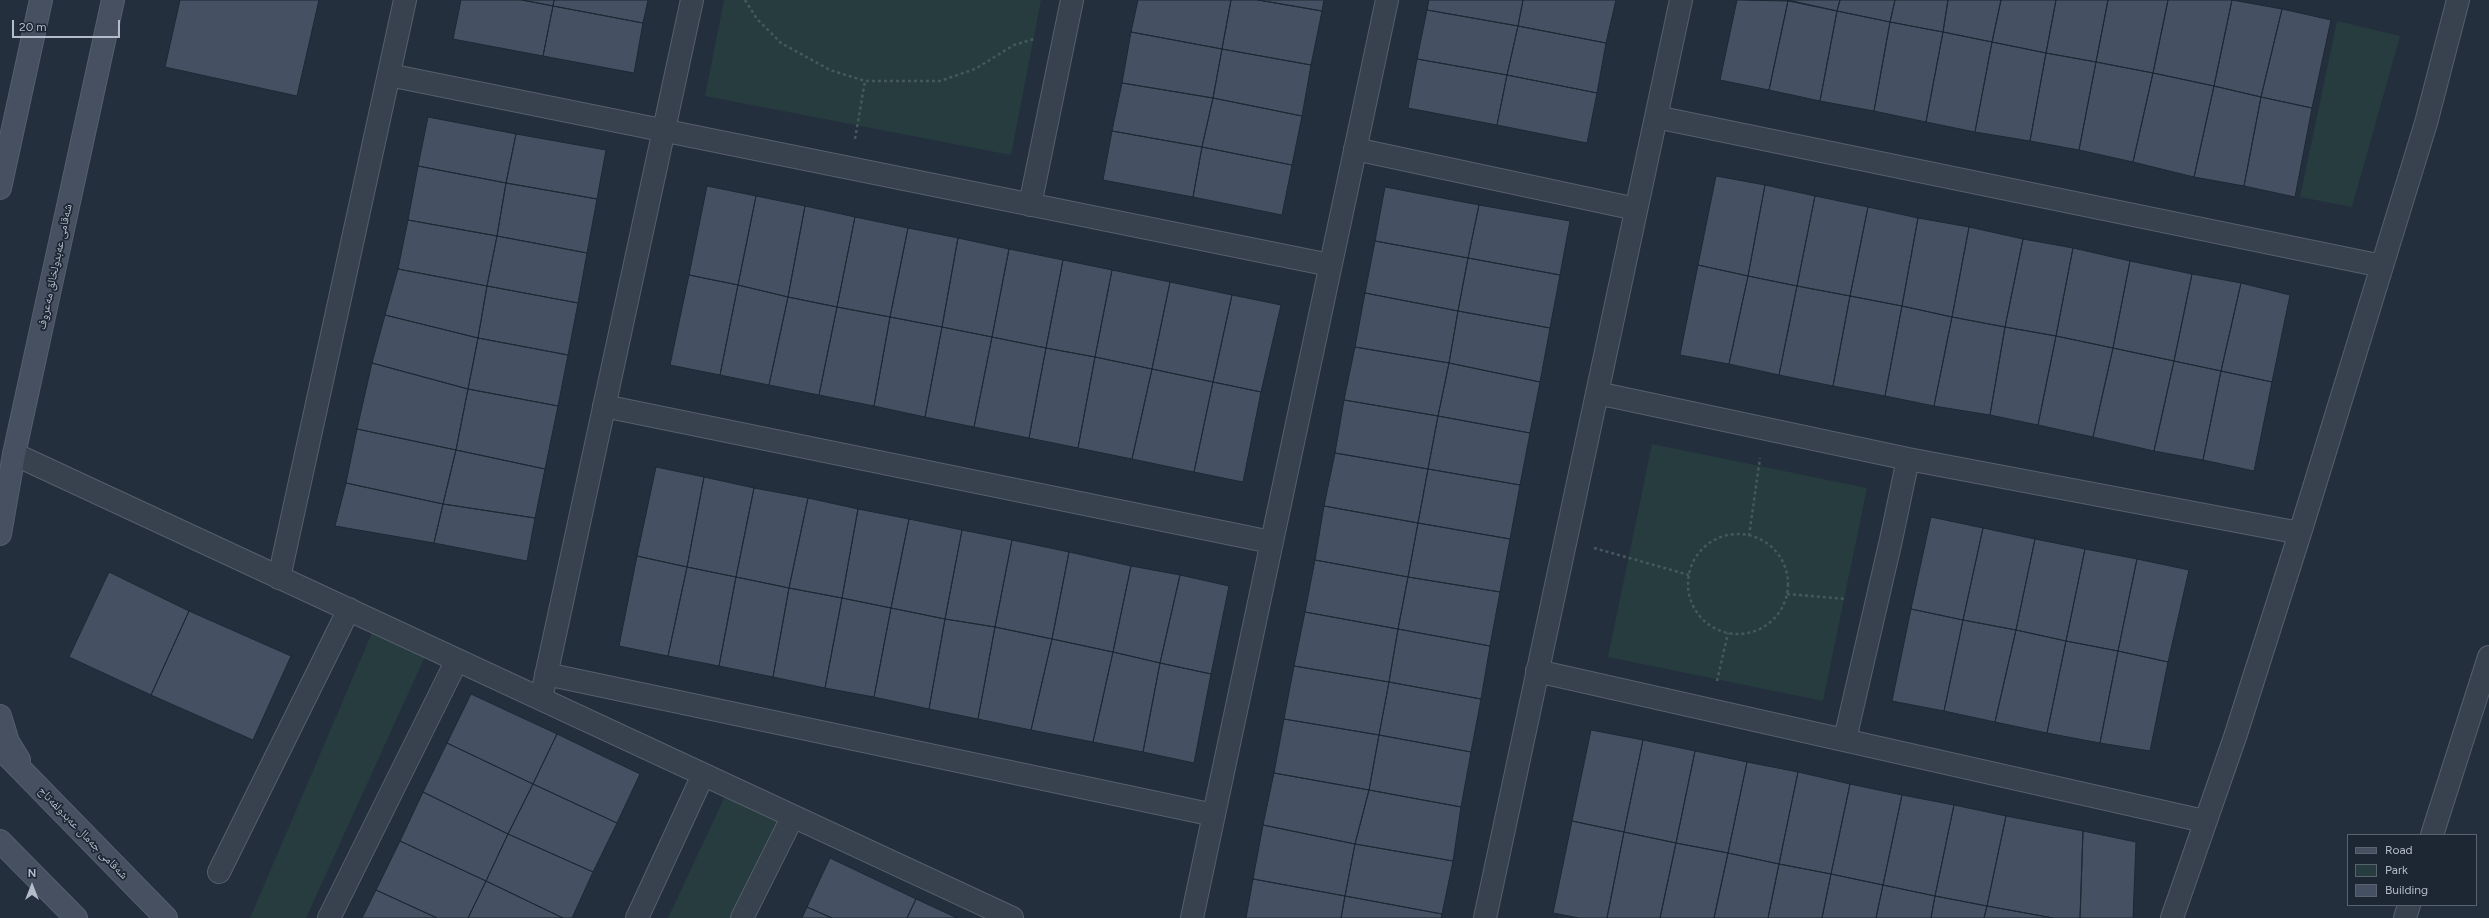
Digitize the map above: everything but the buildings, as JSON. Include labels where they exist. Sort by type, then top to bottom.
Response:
[{"type":"main road","points":[[0,188],[41,0]]},
{"type":"main road","name":"شەقامی عەبدولخالق مەعروف","points":[[0,534],[14,454],[113,0]]},
{"type":"main road","points":[[0,716],[8,742],[32,782]]},
{"type":"main road","name":"شەقامی جەمال عەبدولفەتاح","points":[[0,748],[166,918]]},
{"type":"main road","points":[[0,841],[76,918]]},
{"type":"street","points":[[279,578],[405,0]]},
{"type":"street","points":[[540,699],[692,0]]},
{"type":"street","points":[[1030,204],[1072,0]]},
{"type":"street","points":[[1192,918],[1387,0]]},
{"type":"street","points":[[1485,918],[1681,0]]},
{"type":"street","points":[[2172,918],[2204,821],[2235,737],[2300,533],[2426,123],[2458,0]]},
{"type":"street","points":[[389,75],[1330,265]]},
{"type":"street","points":[[1656,117],[2382,266]]},
{"type":"street","points":[[1355,149],[1636,209]]},
{"type":"street","points":[[1597,393],[1908,459],[2300,533]]},
{"type":"street","points":[[604,406],[1271,542]]},
{"type":"street","points":[[14,454],[1012,918]]},
{"type":"street","points":[[1845,739],[1908,459]]},
{"type":"street","points":[[218,872],[349,610]]},
{"type":"street","points":[[2432,834],[2489,657]]},
{"type":"street","points":[[329,918],[457,660]]},
{"type":"street","points":[[1537,671],[1845,739],[2204,821]]},
{"type":"street","points":[[546,674],[1214,815]]},
{"type":"street","points":[[637,918],[703,775]]},
{"type":"street","points":[[742,918],[793,816]]},
{"type":"street","points":[[2405,918],[2409,906]]},
{"type":"path","points":[[745,0],[757,19],[781,43],[830,70],[866,81],[940,81],[975,69],[1014,45],[1066,28]]},
{"type":"path","points":[[850,168],[866,81]]},
{"type":"path","points":[[1749,536],[1764,428]]},
{"type":"path","points":[[1729,535],[1749,536],[1761,540],[1774,549],[1783,563],[1787,578],[1787,594],[1781,609],[1767,624],[1758,630],[1742,634],[1728,633],[1710,626],[1698,614],[1690,599],[1687,582],[1691,566],[1700,551],[1713,540],[1729,535]]},
{"type":"path","points":[[1565,540],[1689,575]]},
{"type":"path","points":[[1787,594],[1877,602]]},
{"type":"path","points":[[1711,709],[1728,633]]},
{"type":"green space","points":[[724,0],[1041,0],[1011,155],[705,96]]},
{"type":"green space","points":[[2337,21],[2400,36],[2352,207],[2300,197]]},
{"type":"green space","points":[[1652,444],[1867,488],[1823,701],[1608,657]]},
{"type":"green space","points":[[374,628],[427,652],[306,918],[250,918]]},
{"type":"green space","points":[[728,790],[781,815],[733,918],[668,918]]}]
